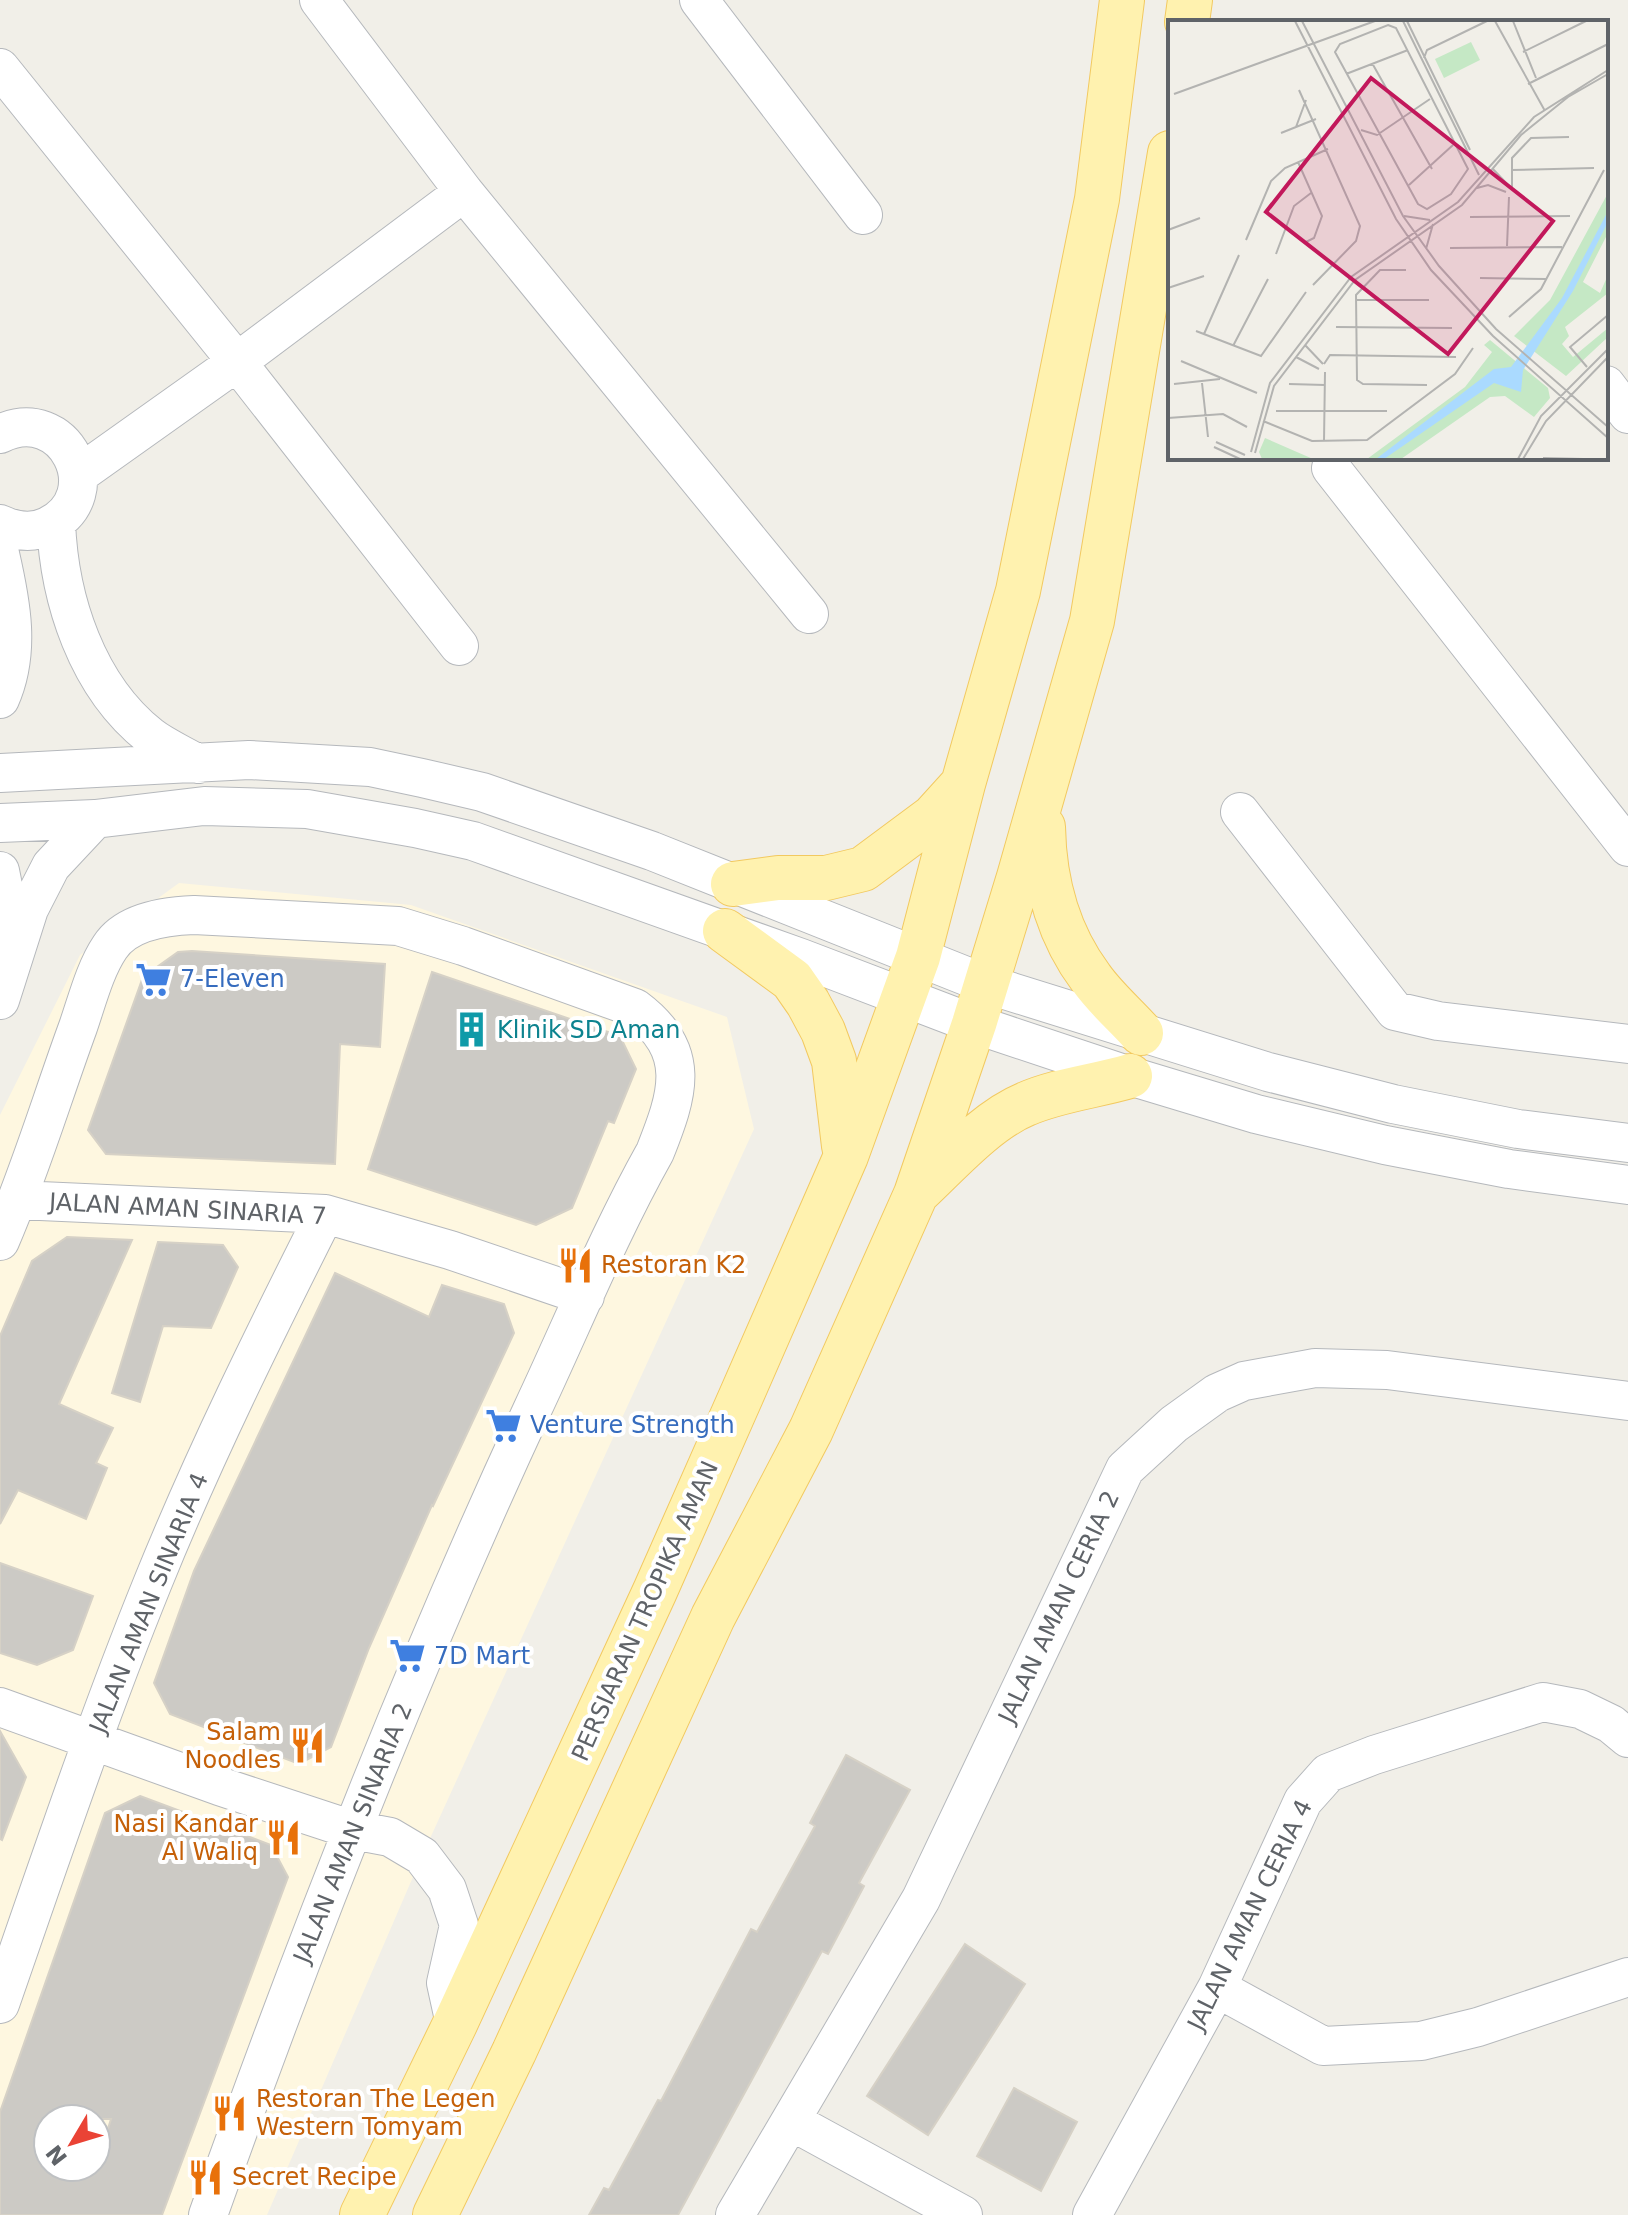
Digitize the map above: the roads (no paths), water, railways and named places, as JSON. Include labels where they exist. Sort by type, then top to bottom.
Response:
[{"type":"main road","name":"PERSIARAN TROPIKA AMAN","points":[[362,2215],[455,2024],[655,1591],[846,1156],[911,977],[1018,591],[1097,199],[1122,0]]},
{"type":"main road","points":[[1187,20],[1190,0]]},
{"type":"main road","points":[[435,2215],[514,2052],[713,1617],[811,1430],[916,1194],[980,1004],[1092,621],[1168,165]]},
{"type":"main road","points":[[733,884],[778,878],[826,878],[863,869],[933,817],[963,784]]},
{"type":"main road","points":[[1043,789],[1043,839],[1054,907],[1077,959],[1141,1033]]},
{"type":"main road","points":[[725,931],[792,980],[823,1031],[834,1061],[846,1156]]},
{"type":"main road","points":[[916,1194],[972,1142],[1012,1111],[1045,1097],[1130,1076]]},
{"type":"street","points":[[319,0],[464,192],[809,614]]},
{"type":"street","points":[[699,0],[863,215]]},
{"type":"street","points":[[0,68],[237,362],[459,646]]},
{"type":"street","points":[[78,475],[237,362],[464,192]]},
{"type":"street","points":[[1608,388],[1628,414]]},
{"type":"street","points":[[0,434],[22,427],[49,431],[69,449],[78,475],[73,502],[56,522],[30,531],[0,524]]},
{"type":"street","points":[[1331,468],[1628,847]]},
{"type":"street","points":[[56,522],[57,558],[81,645],[110,695],[150,737],[198,764]]},
{"type":"street","points":[[0,554],[10,599],[13,647],[0,699]]},
{"type":"street","points":[[0,773],[249,760],[370,767],[482,792],[652,851],[733,884],[911,977],[980,1004],[1130,1076],[1256,1114],[1385,1145],[1509,1169],[1628,1185]]},
{"type":"street","points":[[0,823],[95,819],[204,806],[307,809],[473,841],[725,931],[911,977]]},
{"type":"street","points":[[1240,812],[1395,1011],[1438,1021],[1628,1044]]},
{"type":"street","points":[[0,1000],[29,909],[51,866],[95,819]]},
{"type":"street","points":[[0,871],[6,901],[0,920]]},
{"type":"street","name":"JALAN AMAN SINARIA 2","points":[[18,1200],[94,982],[111,945],[133,928],[162,916],[398,926],[635,1008],[654,1022],[668,1045],[677,1070],[671,1111],[655,1152],[473,1536],[353,1830],[208,2215]]},
{"type":"street","points":[[980,1004],[1141,1033],[1268,1072],[1393,1104],[1518,1129],[1628,1143]]},
{"type":"street","points":[[0,1241],[18,1200]]},
{"type":"street","name":"JALAN AMAN SINARIA 7","points":[[18,1200],[325,1214],[450,1250],[585,1296]]},
{"type":"street","name":"JALAN AMAN SINARIA 4","points":[[0,2004],[153,1582],[251,1359],[325,1214]]},
{"type":"street","name":"JALAN AMAN CERIA 2","points":[[735,2215],[921,1899],[1125,1469],[1174,1424],[1217,1393],[1244,1381],[1315,1368],[1387,1370],[1628,1401]]},
{"type":"street","name":"JALAN AMAN CERIA 4","points":[[1092,2215],[1217,1988],[1303,1801],[1328,1773],[1374,1755],[1543,1702],[1580,1709],[1611,1724],[1628,1738]]},
{"type":"street","points":[[0,1707],[219,1786],[353,1830],[390,1837],[422,1856],[447,1889],[459,1925],[446,1983],[455,2024]]},
{"type":"street","points":[[1217,1988],[1323,2046],[1421,2041],[1478,2027],[1628,1977]]},
{"type":"street","points":[[791,2121],[963,2215]]},
{"type":"place","name":"7-Eleven","points":[[154,979]]},
{"type":"place","name":"Klinik SD Aman","points":[[471,1030]]},
{"type":"place","name":"Restoran K2","points":[[575,1265]]},
{"type":"place","name":"Venture Strength","points":[[504,1425]]},
{"type":"place","name":"7D Mart","points":[[408,1656]]},
{"type":"place","name":"Salam Noodles","points":[[307,1746]]},
{"type":"place","name":"Nasi Kandar Al Waliq","points":[[284,1838]]},
{"type":"place","name":"Restoran The Legen Western Tomyam","points":[[230,2113]]},
{"type":"place","name":"Secret Recipe","points":[[206,2177]]}]
